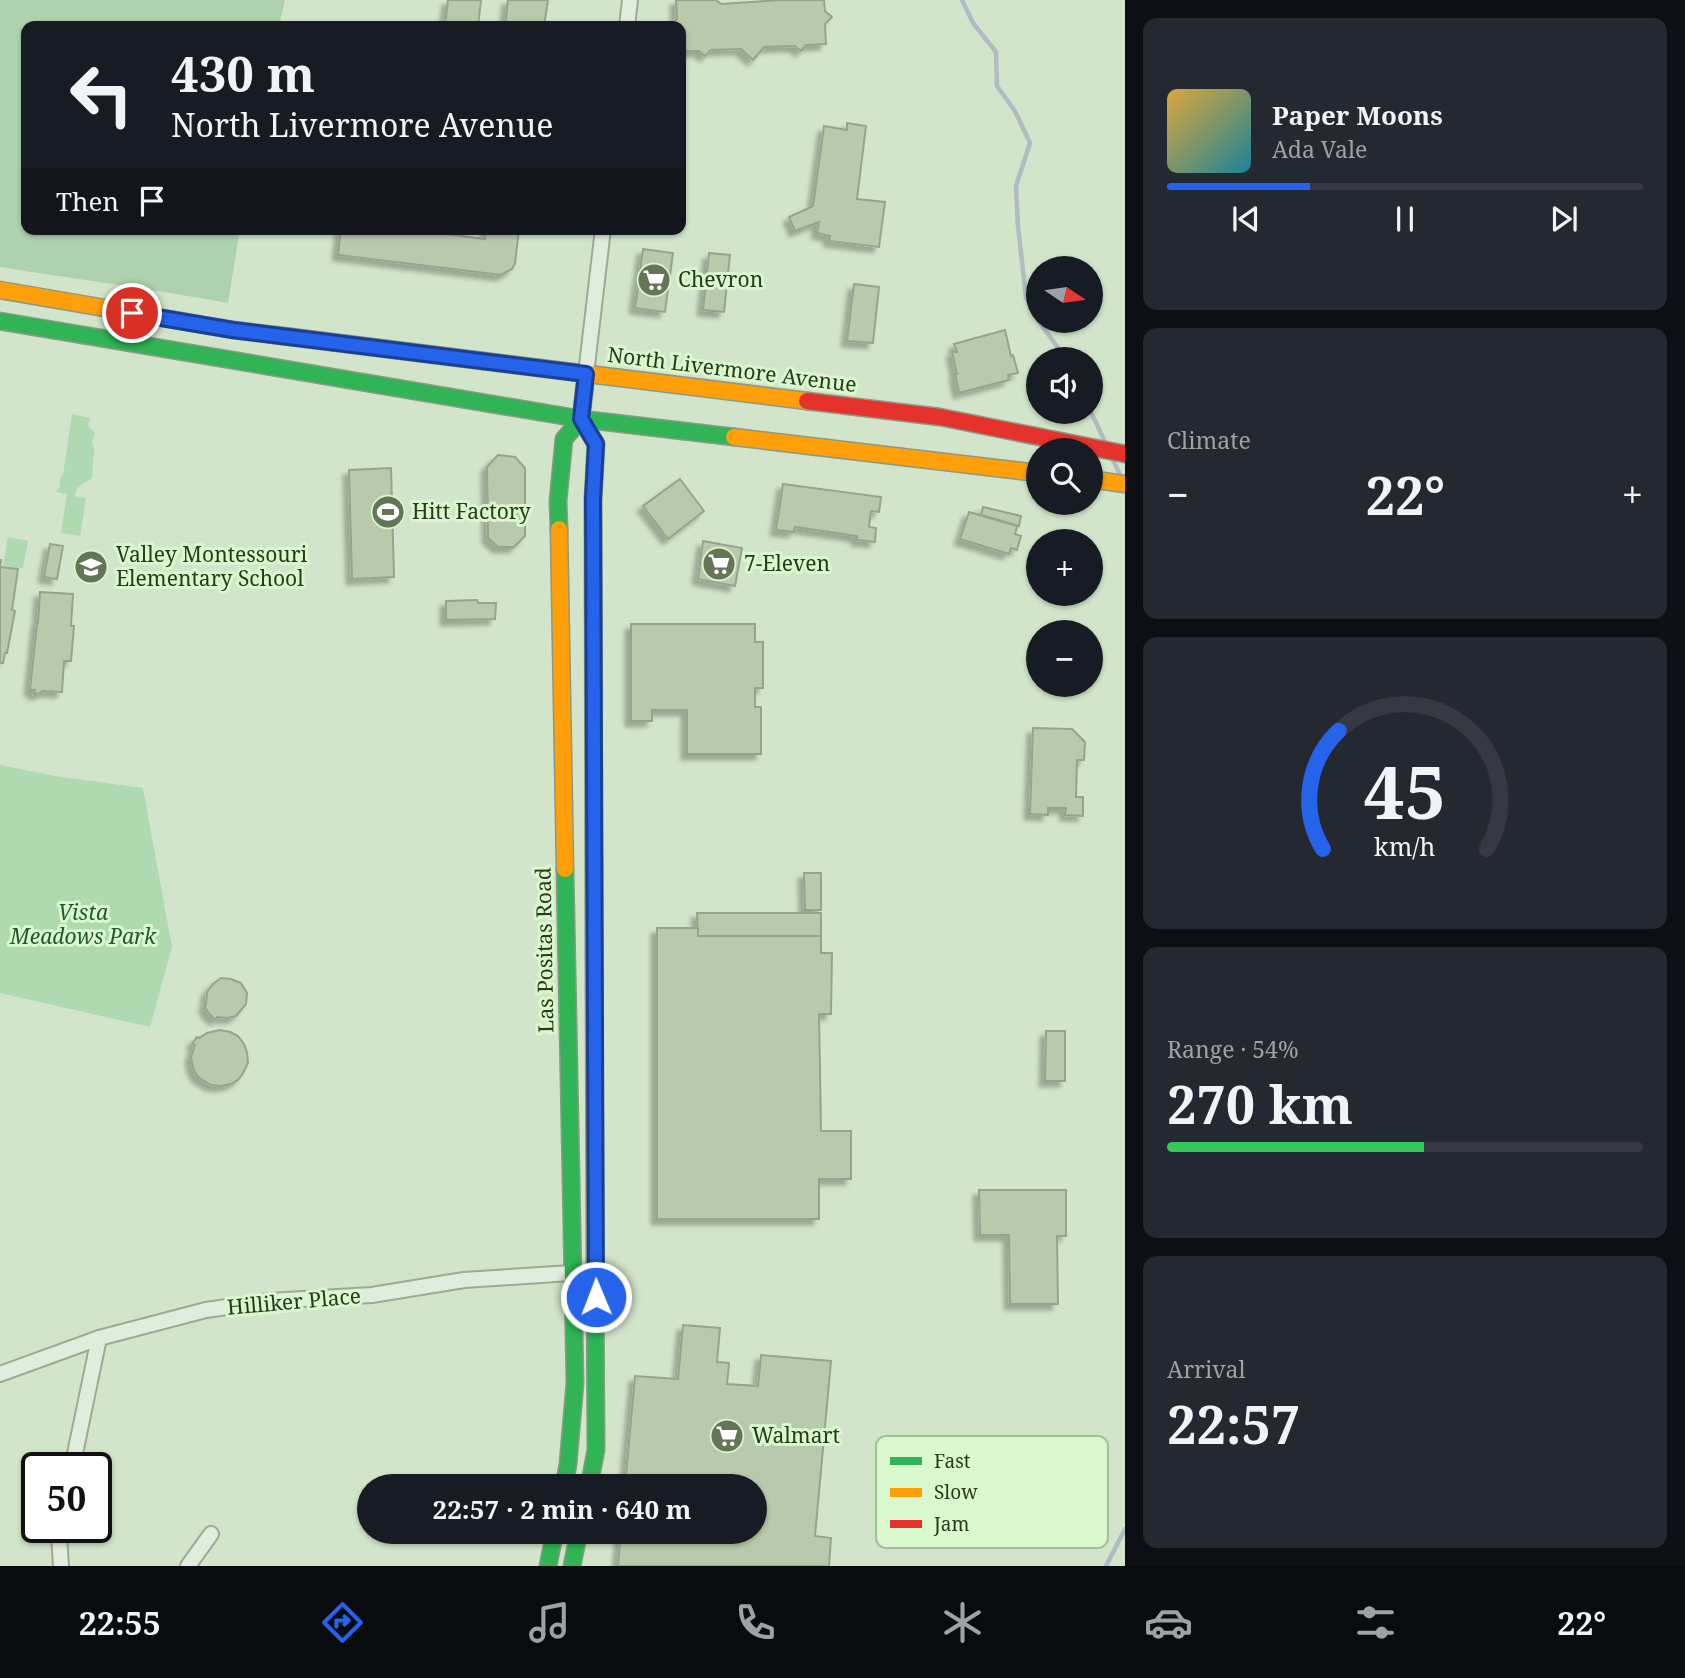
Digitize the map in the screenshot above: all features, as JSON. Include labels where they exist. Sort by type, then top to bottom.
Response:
[{"type":"main road","name":"North Livermore Avenue","points":[[0,290],[233,330],[940,417],[1125,454]]},
{"type":"main road","points":[[0,321],[581,419],[1026,472]]},
{"type":"main road","name":"Las Positas Road","points":[[566,1474],[575,1382],[558,501],[564,439],[581,419],[586,374]]},
{"type":"main road","points":[[581,419],[596,444],[593,499],[596,1450],[591,1474]]},
{"type":"main road","points":[[1103,481],[1125,484]]},
{"type":"main road","points":[[548,1566],[552,1544]]},
{"type":"main road","points":[[572,1566],[576,1544]]},
{"type":"street","points":[[628,21],[630,0]]},
{"type":"street","points":[[586,374],[602,235]]},
{"type":"street","name":"Hilliker Place","points":[[0,1374],[99,1338],[206,1310],[269,1301],[372,1296],[464,1280],[571,1273],[596,1274]]},
{"type":"street","points":[[75,1452],[99,1338]]},
{"type":"street","points":[[188,1566],[211,1534]]},
{"type":"street","points":[[59,1543],[61,1566]]},
{"type":"green space","points":[[0,0],[285,0],[280,21],[21,21],[21,235],[239,235],[228,303],[0,267]]},
{"type":"green space","points":[[72,414],[90,418],[88,426],[95,433],[92,441],[92,478],[78,487],[74,496],[86,498],[80,536],[61,533],[67,494],[56,492],[63,475]]},
{"type":"green space","points":[[8,537],[28,541],[23,568],[3,566]]},
{"type":"green space","name":"Vista Meadows Park","points":[[0,765],[55,776],[143,788],[172,947],[150,1027],[0,993]]},
{"type":"building","points":[[448,0],[481,0],[479,21],[446,21]]},
{"type":"building","points":[[508,0],[548,0],[545,21],[506,21]]},
{"type":"building","points":[[676,0],[716,0],[721,4],[824,0],[825,11],[832,17],[825,24],[826,44],[806,45],[801,51],[795,46],[764,47],[753,60],[741,49],[711,50],[705,56],[699,51],[686,51],[686,21],[675,21]]},
{"type":"building","points":[[847,123],[866,126],[857,199],[885,202],[879,247],[829,241],[830,236],[817,233],[819,222],[795,231],[789,217],[813,206],[824,126],[847,130]]},
{"type":"building","points":[[340,235],[455,235],[485,239],[485,235],[518,235],[515,264],[501,275],[338,255]]},
{"type":"building","name":"Chevron","points":[[643,249],[673,253],[665,312],[635,308]]},
{"type":"building","name":"Chevron","points":[[709,253],[730,255],[724,312],[703,310]]},
{"type":"building","points":[[854,284],[879,287],[873,343],[847,341]]},
{"type":"building","points":[[1005,330],[1018,373],[1008,375],[1009,380],[959,393],[952,352],[957,352],[954,344]]},
{"type":"building","points":[[498,455],[515,457],[525,468],[525,536],[514,547],[498,547],[488,538],[487,467]]},
{"type":"building","points":[[391,468],[394,577],[352,579],[349,470]]},
{"type":"building","name":"7-Eleven","points":[[680,479],[704,511],[668,539],[643,506]]},
{"type":"building","points":[[783,484],[881,497],[879,512],[871,511],[869,527],[876,528],[875,542],[857,540],[857,536],[795,527],[794,532],[776,530]]},
{"type":"building","points":[[983,507],[1021,516],[1019,526],[981,515]]},
{"type":"building","points":[[969,512],[1017,526],[1015,534],[1021,536],[1017,550],[1011,548],[1009,554],[960,539]]},
{"type":"building","name":"7-Eleven","points":[[703,541],[742,548],[735,586],[698,579]]},
{"type":"building","points":[[50,544],[63,546],[57,579],[44,577]]},
{"type":"building","points":[[0,567],[18,569],[12,610],[15,611],[3,663],[0,663]]},
{"type":"building","points":[[40,592],[73,594],[71,661],[64,661],[62,692],[42,691],[34,694],[35,690],[30,690]]},
{"type":"building","points":[[477,600],[478,603],[496,603],[495,619],[446,620],[446,601]]},
{"type":"building","points":[[631,624],[755,624],[755,642],[763,642],[763,688],[755,688],[755,707],[761,707],[761,754],[687,754],[687,710],[652,710],[652,721],[631,721]]},
{"type":"building","points":[[1033,728],[1072,729],[1085,742],[1084,760],[1077,760],[1076,797],[1083,797],[1083,816],[1065,815],[1066,808],[1048,808],[1048,815],[1030,814]]},
{"type":"building","points":[[804,873],[821,873],[821,910],[805,910]]},
{"type":"building","points":[[697,913],[821,913],[821,936],[698,936]]},
{"type":"building","points":[[657,928],[698,928],[698,936],[821,936],[821,953],[832,953],[831,1014],[819,1014],[821,1131],[851,1131],[851,1179],[819,1179],[819,1219],[657,1219]]},
{"type":"building","points":[[221,978],[241,983],[247,993],[246,1004],[236,1016],[217,1017],[216,1020],[204,1006],[207,992]]},
{"type":"building","points":[[220,1030],[238,1036],[247,1052],[248,1063],[238,1080],[221,1086],[211,1085],[198,1077],[191,1057],[195,1045],[192,1044],[197,1037]]},
{"type":"building","points":[[1046,1031],[1065,1031],[1065,1081],[1045,1081]]},
{"type":"building","points":[[979,1190],[1066,1190],[1066,1236],[1057,1236],[1058,1304],[1010,1304],[1009,1235],[980,1235]]},
{"type":"building","name":"Walmart","points":[[683,1325],[720,1328],[717,1362],[729,1363],[727,1384],[758,1386],[761,1355],[831,1361],[815,1536],[831,1538],[829,1566],[618,1566],[620,1544],[767,1544],[767,1474],[626,1474],[635,1376],[678,1379]]},
{"type":"waterway","points":[[962,0],[973,23],[996,52],[997,86],[1015,111],[1030,143],[1016,186],[1026,297]]},
{"type":"waterway","points":[[1047,333],[1057,347]]},
{"type":"waterway","points":[[1097,424],[1106,444]]},
{"type":"waterway","points":[[1112,458],[1122,479]]},
{"type":"waterway","points":[[1106,1566],[1125,1529]]},
{"type":"traffic: fast","points":[[0,321],[581,419],[734,437]]},
{"type":"traffic: fast","points":[[559,529],[558,501],[564,439],[581,419],[586,374]]},
{"type":"traffic: fast","points":[[581,419],[596,444],[593,499],[594,958]]},
{"type":"traffic: fast","points":[[565,869],[575,1383],[566,1474]]},
{"type":"traffic: fast","points":[[591,1474],[596,1450],[595,1269]]},
{"type":"traffic: fast","points":[[548,1566],[552,1544]]},
{"type":"traffic: fast","points":[[572,1566],[576,1544]]},
{"type":"traffic: slow","points":[[0,290],[233,330],[291,337]]},
{"type":"traffic: slow","points":[[483,361],[807,401]]},
{"type":"traffic: slow","points":[[734,437],[1026,472]]},
{"type":"traffic: slow","points":[[1103,481],[1125,484]]},
{"type":"traffic: slow","points":[[559,529],[565,869]]},
{"type":"traffic: slow","points":[[594,958],[595,1269]]},
{"type":"traffic: jam","points":[[291,337],[483,361]]},
{"type":"traffic: jam","points":[[807,401],[940,417],[1125,454]]},
{"type":"place","name":"Chevron","points":[[654,280]]},
{"type":"place","name":"Hitt Factory","points":[[388,512]]},
{"type":"place","name":"7-Eleven","points":[[719,564]]},
{"type":"place","name":"Valley Montessouri Elementary School","points":[[91,567]]},
{"type":"place","name":"Walmart","points":[[727,1436]]},
{"type":"route","points":[[132,313],[233,330],[586,374],[581,419],[596,444],[593,499],[596,1297]]}]
